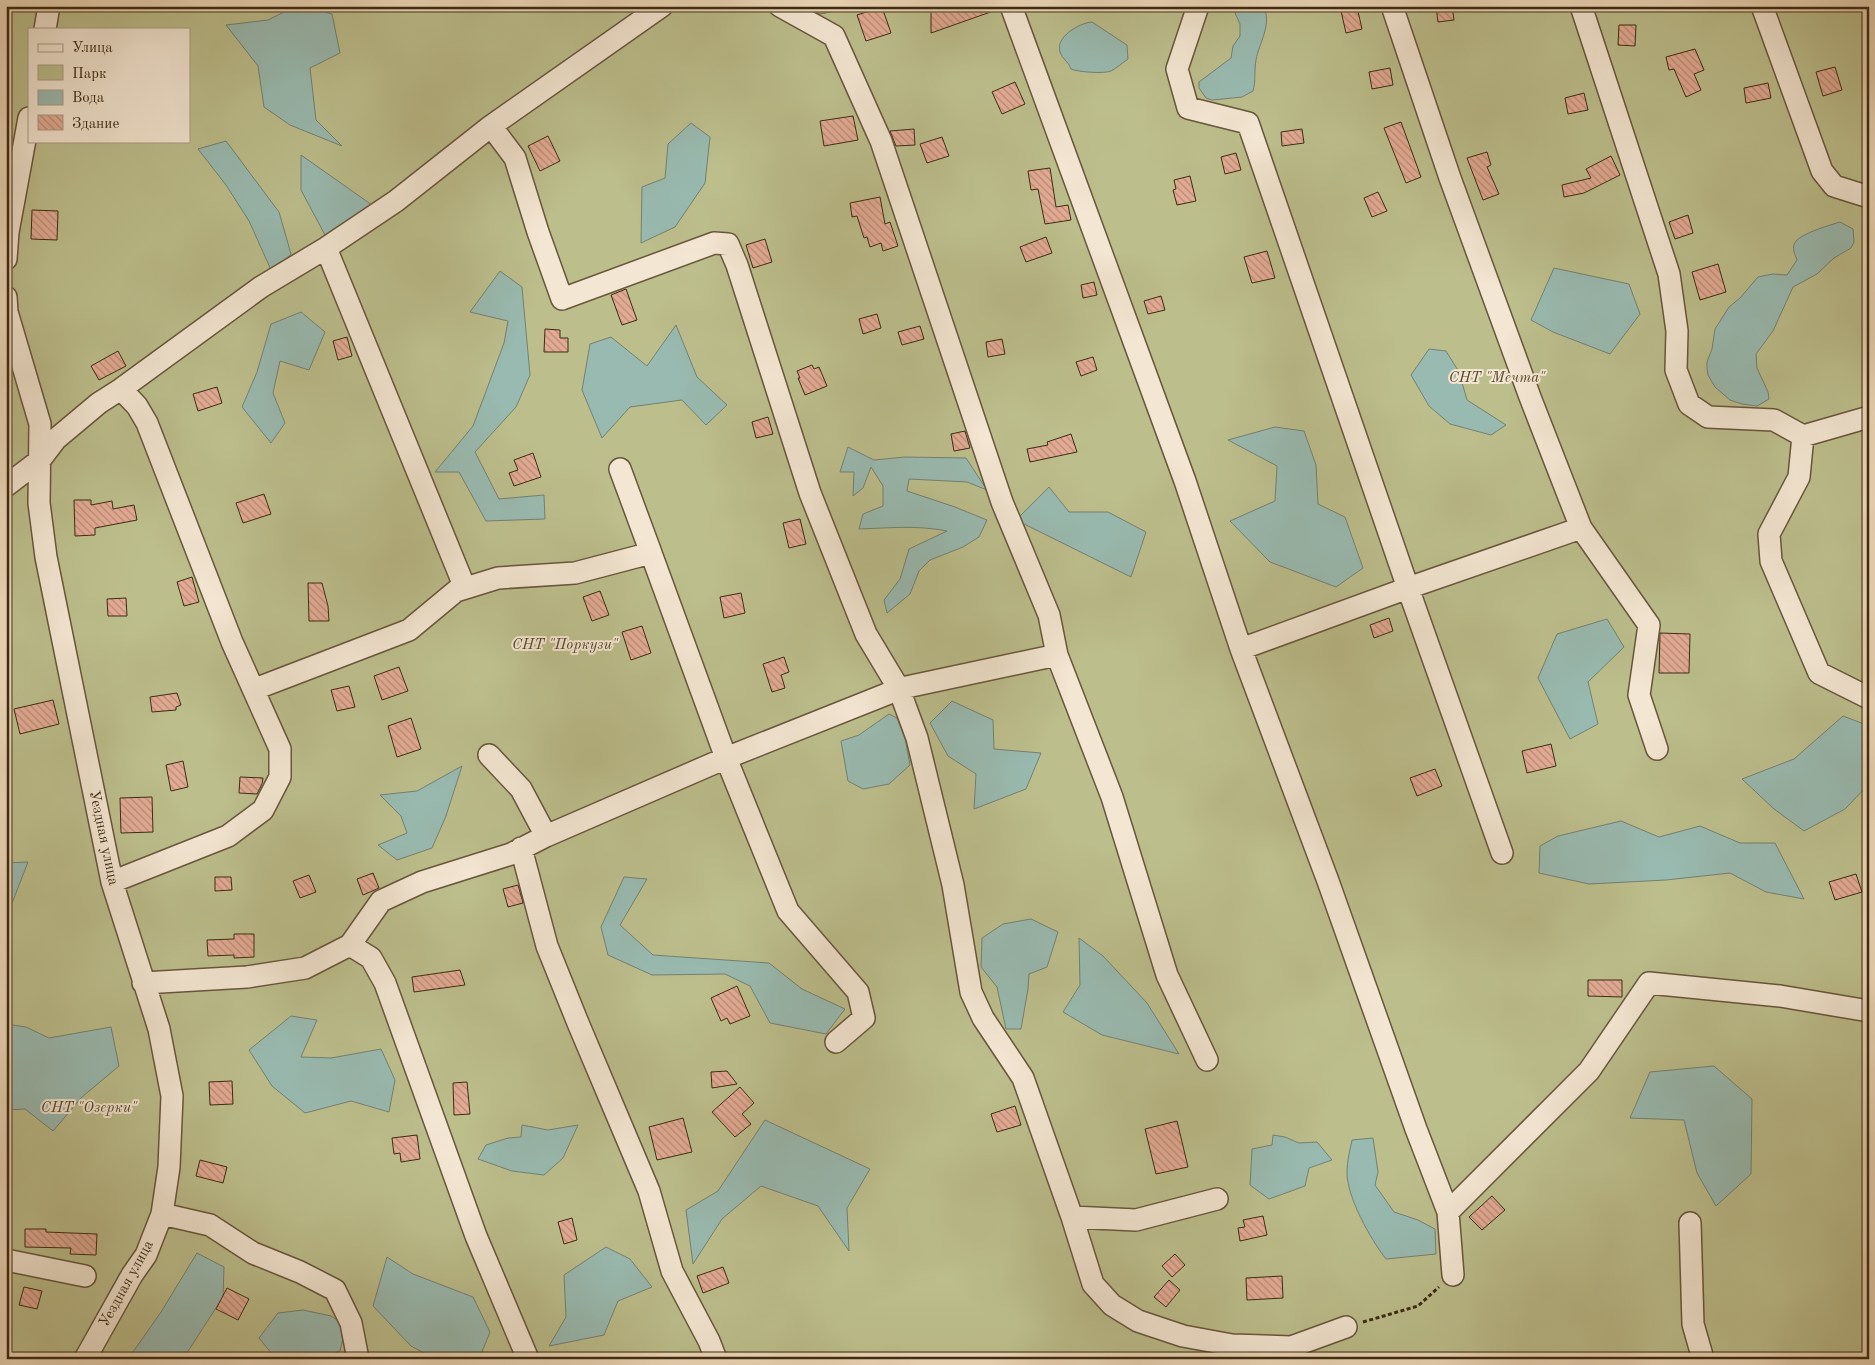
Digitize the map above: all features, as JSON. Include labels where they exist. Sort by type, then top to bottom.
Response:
[{"type":"street","points":[[45,28],[49,6]]},
{"type":"street","points":[[6,486],[40,460],[56,439],[99,403],[261,287],[326,248],[396,201],[491,126],[662,6]]},
{"type":"street","points":[[780,6],[834,36],[881,141],[1002,502],[1049,615],[1057,655],[1112,797],[1166,975],[1207,1060]]},
{"type":"street","points":[[1011,6],[1182,472],[1241,649],[1328,881],[1416,1129],[1448,1212],[1453,1275]]},
{"type":"street","points":[[1198,6],[1177,69],[1188,108],[1248,123],[1408,588],[1502,853]]},
{"type":"street","points":[[1392,6],[1450,178],[1530,397],[1581,528],[1649,625],[1639,695],[1657,749]]},
{"type":"street","points":[[1581,6],[1669,274],[1677,331],[1676,370],[1689,404],[1708,417],[1774,420],[1803,436],[1869,417]]},
{"type":"street","points":[[1762,6],[1822,171],[1834,186],[1869,197]]},
{"type":"street","points":[[6,259],[12,170],[28,121]]},
{"type":"street","points":[[491,126],[515,158],[538,232],[562,299],[714,242],[728,244],[737,265],[810,493],[866,634],[899,689],[916,738],[949,868],[971,992],[983,1018],[1023,1078],[1072,1217],[1093,1284],[1112,1305],[1138,1321],[1182,1336],[1202,1340],[1294,1353],[1346,1327]]},
{"type":"street","points":[[326,248],[465,588]]},
{"type":"street","name":"Уездная улица","points":[[6,297],[7,312],[40,424],[39,503],[46,557],[112,882],[159,1029],[172,1096],[169,1167],[162,1214],[146,1255],[132,1275],[85,1359]]},
{"type":"street","points":[[112,882],[228,836],[264,810],[280,777],[280,748],[255,689],[232,642],[147,423],[137,406],[121,389]]},
{"type":"street","points":[[1803,436],[1799,477],[1769,534],[1771,561],[1819,673],[1869,698]]},
{"type":"street","points":[[620,469],[726,758],[788,911],[858,992],[864,1018],[836,1042]]},
{"type":"street","points":[[1241,649],[1581,528]]},
{"type":"street","points":[[255,689],[409,630],[456,591],[498,578],[575,573],[651,553]]},
{"type":"street","points":[[144,983],[248,977],[305,968],[350,945],[381,901],[422,882],[511,854],[546,836],[726,758],[899,689],[1057,655]]},
{"type":"street","points":[[489,755],[521,789],[546,836]]},
{"type":"street","points":[[521,848],[547,946],[649,1191],[672,1271],[716,1359]]},
{"type":"street","points":[[350,945],[371,958],[385,983],[476,1236],[528,1359]]},
{"type":"street","points":[[1448,1212],[1589,1071],[1649,983],[1780,996],[1869,1011]]},
{"type":"street","points":[[1072,1217],[1136,1220],[1217,1199]]},
{"type":"street","points":[[162,1214],[210,1225],[253,1252],[300,1272],[335,1290],[351,1323],[358,1359]]},
{"type":"street","points":[[1690,1224],[1693,1324],[1702,1359]]},
{"type":"street","points":[[6,1260],[85,1276]]},
{"type":"path","points":[[1346,1327],[1418,1306],[1453,1275]]},
{"type":"green space","name":"СНТ \"Поркузи\"","points":[[6,6],[804,6],[820,14],[857,6],[1869,6],[1869,1359],[6,1359]]},
{"type":"green space","points":[[804,6],[857,6],[820,14]]},
{"type":"water","points":[[296,6],[304,6],[332,14],[340,53],[310,68],[316,120],[342,146],[290,125],[264,107],[258,66],[226,25],[268,20]]},
{"type":"water","points":[[1235,6],[1263,6],[1266,13],[1266,26],[1256,60],[1253,91],[1242,97],[1212,100],[1206,98],[1199,88],[1199,82],[1231,58],[1233,46],[1240,36],[1240,24],[1235,13]]},
{"type":"water","points":[[1092,22],[1127,45],[1128,59],[1111,71],[1091,72],[1071,69],[1060,52],[1059,46],[1064,36],[1081,25]]},
{"type":"water","points":[[691,123],[710,137],[705,183],[675,227],[641,243],[642,187],[665,178],[668,144]]},
{"type":"water","points":[[226,141],[279,212],[291,254],[272,272],[249,221],[226,185],[198,149]]},
{"type":"water","points":[[301,155],[372,205],[325,235],[301,190]]},
{"type":"water","points":[[1840,222],[1853,229],[1854,242],[1851,248],[1834,258],[1817,274],[1793,287],[1773,331],[1756,354],[1757,368],[1768,392],[1769,399],[1757,406],[1730,400],[1715,387],[1708,375],[1707,362],[1712,349],[1715,329],[1729,307],[1740,298],[1758,277],[1773,274],[1787,275],[1797,260],[1794,246],[1799,238]]},
{"type":"water","points":[[1554,268],[1629,284],[1640,314],[1610,354],[1553,332],[1531,320]]},
{"type":"water","points":[[500,271],[522,287],[530,375],[516,407],[475,452],[499,499],[544,495],[545,519],[486,521],[459,472],[435,472],[473,426],[504,343],[508,321],[470,312]]},
{"type":"water","points":[[301,312],[325,332],[309,370],[280,361],[273,393],[285,423],[271,443],[242,407],[257,372],[271,324]]},
{"type":"water","points":[[676,325],[697,377],[727,405],[706,425],[682,400],[630,407],[602,438],[582,390],[590,344],[611,337],[647,366]]},
{"type":"water","points":[[1429,349],[1446,351],[1459,372],[1467,400],[1506,425],[1491,435],[1450,424],[1429,406],[1411,375]]},
{"type":"water","points":[[1275,427],[1304,431],[1316,465],[1318,504],[1345,517],[1363,568],[1336,587],[1270,562],[1230,521],[1275,501],[1277,466],[1228,440]]},
{"type":"water","points":[[848,447],[874,460],[905,457],[966,458],[987,490],[967,482],[909,479],[907,491],[987,520],[979,537],[963,547],[930,560],[919,571],[910,594],[887,613],[884,600],[900,579],[909,549],[947,531],[914,527],[859,529],[863,514],[883,506],[883,486],[871,467],[863,488],[853,496],[854,472],[840,472]]},
{"type":"water","points":[[1049,487],[1069,512],[1108,512],[1146,532],[1131,577],[1016,520]]},
{"type":"water","points":[[1607,619],[1624,647],[1588,682],[1598,724],[1570,739],[1538,678],[1557,634]]},
{"type":"water","points":[[952,701],[993,720],[994,749],[1041,753],[1026,789],[974,809],[976,774],[948,756],[930,723]]},
{"type":"water","points":[[889,714],[897,718],[905,738],[910,765],[889,784],[863,789],[848,781],[841,741],[859,735]]},
{"type":"water","points":[[1843,716],[1864,724],[1863,749],[1869,774],[1869,784],[1845,809],[1804,831],[1774,809],[1742,779],[1794,759]]},
{"type":"water","points":[[462,766],[446,816],[432,848],[397,860],[378,845],[407,833],[401,816],[380,795],[417,791]]},
{"type":"water","points":[[1621,821],[1659,837],[1700,826],[1740,843],[1775,843],[1804,899],[1766,892],[1730,873],[1666,880],[1589,884],[1539,873],[1540,846],[1558,836]]},
{"type":"water","points":[[28,862],[9,911],[6,910],[6,863]]},
{"type":"water","points":[[624,877],[647,879],[620,925],[653,955],[769,963],[802,989],[845,1009],[826,1034],[770,1023],[750,986],[725,974],[652,975],[608,955],[601,927]]},
{"type":"water","points":[[1031,919],[1058,932],[1047,967],[1029,974],[1021,1029],[1006,1029],[997,987],[981,967],[982,938],[1003,924]]},
{"type":"water","points":[[1079,938],[1103,956],[1147,1003],[1179,1054],[1102,1035],[1063,1012],[1080,985]]},
{"type":"water","points":[[291,1016],[317,1020],[301,1057],[331,1058],[381,1049],[395,1080],[389,1112],[351,1101],[305,1113],[272,1086],[249,1050]]},
{"type":"water","points":[[6,1024],[26,1027],[49,1038],[111,1027],[119,1066],[82,1097],[53,1131],[25,1109],[6,1110]]},
{"type":"water","points":[[1714,1066],[1752,1099],[1751,1174],[1716,1206],[1697,1173],[1684,1120],[1630,1118],[1650,1072]]},
{"type":"water","points":[[765,1120],[870,1169],[847,1208],[849,1251],[818,1206],[761,1186],[722,1219],[693,1264],[686,1210],[718,1191]]},
{"type":"water","points":[[522,1125],[548,1130],[578,1125],[563,1158],[544,1175],[512,1171],[478,1159],[486,1145],[508,1138],[521,1137]]},
{"type":"water","points":[[1273,1135],[1285,1137],[1299,1143],[1317,1142],[1332,1160],[1309,1168],[1305,1186],[1269,1199],[1250,1185],[1252,1149],[1272,1145]]},
{"type":"water","points":[[1373,1138],[1378,1172],[1375,1185],[1394,1212],[1418,1220],[1435,1229],[1436,1254],[1386,1259],[1373,1241],[1355,1205],[1348,1181],[1347,1167],[1352,1140]]},
{"type":"water","points":[[606,1247],[630,1259],[652,1287],[618,1301],[604,1335],[549,1346],[566,1317],[564,1275]]},
{"type":"water","points":[[197,1253],[224,1267],[223,1297],[183,1359],[128,1359],[161,1312]]},
{"type":"water","points":[[387,1257],[413,1274],[473,1297],[490,1332],[479,1359],[435,1359],[411,1346],[373,1306]]},
{"type":"water","points":[[303,1310],[331,1316],[346,1326],[340,1351],[321,1359],[303,1359],[272,1354],[259,1338],[278,1313]]},
{"type":"building","points":[[931,6],[999,6],[999,9],[931,33]]},
{"type":"building","points":[[1436,6],[1452,6],[1454,20],[1438,22]]},
{"type":"building","points":[[882,7],[891,33],[866,41],[857,15]]},
{"type":"building","points":[[1357,7],[1362,29],[1346,33],[1341,11]]},
{"type":"building","points":[[1619,25],[1636,25],[1635,46],[1618,45]]},
{"type":"building","points":[[1695,49],[1704,70],[1694,74],[1701,90],[1686,97],[1674,69],[1669,70],[1666,57]]},
{"type":"building","points":[[1835,67],[1842,90],[1823,96],[1816,72]]},
{"type":"building","points":[[1390,68],[1393,85],[1372,89],[1369,72]]},
{"type":"building","points":[[1015,82],[1025,104],[1002,114],[992,92]]},
{"type":"building","points":[[1768,83],[1771,98],[1746,103],[1744,88]]},
{"type":"building","points":[[1584,93],[1588,110],[1568,114],[1565,98]]},
{"type":"building","points":[[853,116],[858,140],[824,146],[820,121]]},
{"type":"building","points":[[1401,122],[1421,177],[1406,183],[1384,128]]},
{"type":"building","points":[[914,129],[915,145],[896,146],[890,131]]},
{"type":"building","points":[[1302,129],[1304,143],[1282,146],[1281,132]]},
{"type":"building","points":[[548,136],[560,161],[540,171],[528,146]]},
{"type":"building","points":[[942,137],[949,156],[927,163],[920,144]]},
{"type":"building","points":[[1487,152],[1491,165],[1487,167],[1499,194],[1483,200],[1467,158]]},
{"type":"building","points":[[1236,153],[1241,170],[1225,174],[1221,157]]},
{"type":"building","points":[[1611,156],[1620,175],[1584,193],[1564,197],[1562,185],[1591,178],[1586,169]]},
{"type":"building","points":[[1050,168],[1056,207],[1068,205],[1071,220],[1045,224],[1038,189],[1031,190],[1028,171]]},
{"type":"building","points":[[1190,176],[1196,201],[1177,205],[1173,190],[1176,189],[1174,180]]},
{"type":"building","points":[[1378,192],[1387,211],[1372,217],[1364,198]]},
{"type":"building","points":[[880,197],[885,224],[890,222],[898,246],[883,251],[881,243],[870,247],[867,237],[864,238],[857,216],[852,217],[850,203]]},
{"type":"building","points":[[32,210],[58,211],[57,240],[31,239]]},
{"type":"building","points":[[1688,215],[1693,233],[1675,239],[1669,222]]},
{"type":"building","points":[[1046,237],[1052,253],[1026,262],[1020,247]]},
{"type":"building","points":[[765,239],[772,262],[753,268],[746,245]]},
{"type":"building","points":[[1267,251],[1275,278],[1252,283],[1244,257]]},
{"type":"building","points":[[1718,264],[1726,292],[1700,300],[1692,272]]},
{"type":"building","points":[[1094,282],[1097,295],[1083,298],[1081,285]]},
{"type":"building","points":[[626,289],[637,320],[622,325],[611,295]]},
{"type":"building","points":[[1161,296],[1165,310],[1148,314],[1144,301]]},
{"type":"building","points":[[877,314],[881,328],[863,334],[859,319]]},
{"type":"building","points":[[920,326],[924,339],[902,345],[898,332]]},
{"type":"building","points":[[545,329],[560,330],[560,338],[568,338],[568,352],[544,352]]},
{"type":"building","points":[[347,337],[352,356],[338,360],[333,341]]},
{"type":"building","points":[[1002,339],[1005,354],[988,357],[986,342]]},
{"type":"building","points":[[118,351],[126,366],[99,380],[91,366]]},
{"type":"building","points":[[1093,357],[1097,370],[1081,376],[1076,362]]},
{"type":"building","points":[[812,365],[814,369],[819,367],[827,386],[805,395],[797,371]]},
{"type":"building","points":[[217,387],[222,403],[198,411],[193,394]]},
{"type":"building","points":[[768,417],[773,434],[756,438],[752,422]]},
{"type":"building","points":[[965,431],[970,448],[954,451],[951,434]]},
{"type":"building","points":[[1071,434],[1077,452],[1030,462],[1027,449],[1048,445],[1047,442]]},
{"type":"building","points":[[533,453],[541,477],[514,486],[509,473],[518,470],[514,460]]},
{"type":"building","points":[[264,494],[271,514],[243,523],[236,503]]},
{"type":"building","points":[[74,500],[91,500],[91,505],[112,501],[113,509],[134,505],[137,520],[95,528],[95,535],[75,536]]},
{"type":"building","points":[[800,519],[806,544],[789,548],[783,523]]},
{"type":"building","points":[[192,577],[199,602],[184,606],[177,582]]},
{"type":"building","points":[[308,583],[322,583],[328,606],[329,621],[309,621]]},
{"type":"building","points":[[600,591],[609,615],[592,621],[583,597]]},
{"type":"building","points":[[741,593],[745,613],[724,618],[720,597]]},
{"type":"building","points":[[126,598],[127,616],[108,616],[107,599]]},
{"type":"building","points":[[1389,618],[1393,631],[1374,638],[1370,625]]},
{"type":"building","points":[[642,626],[651,653],[631,660],[622,632]]},
{"type":"building","points":[[1660,633],[1690,634],[1689,673],[1659,673]]},
{"type":"building","points":[[784,657],[789,672],[781,675],[785,688],[772,692],[763,664]]},
{"type":"building","points":[[399,667],[408,691],[382,700],[374,676]]},
{"type":"building","points":[[349,686],[355,707],[337,711],[331,690]]},
{"type":"building","points":[[177,693],[181,705],[176,707],[176,710],[152,712],[150,697]]},
{"type":"building","points":[[53,700],[59,724],[20,734],[14,709]]},
{"type":"building","points":[[411,718],[421,749],[397,757],[388,726]]},
{"type":"building","points":[[1551,744],[1556,766],[1527,773],[1522,751]]},
{"type":"building","points":[[183,761],[188,787],[171,791],[166,765]]},
{"type":"building","points":[[1435,769],[1442,786],[1417,796],[1410,778]]},
{"type":"building","points":[[240,777],[263,778],[257,794],[239,793]]},
{"type":"building","points":[[152,797],[153,832],[121,833],[120,798]]},
{"type":"building","points":[[373,873],[379,888],[363,895],[357,879]]},
{"type":"building","points":[[1856,874],[1862,892],[1835,900],[1829,882]]},
{"type":"building","points":[[309,875],[316,892],[300,898],[293,881]]},
{"type":"building","points":[[215,877],[231,877],[232,890],[215,891]]},
{"type":"building","points":[[518,885],[523,903],[508,907],[503,889]]},
{"type":"building","points":[[234,934],[254,934],[254,957],[234,958],[234,955],[208,956],[207,940],[234,939]]},
{"type":"building","points":[[460,970],[465,985],[414,992],[412,977]]},
{"type":"building","points":[[1588,980],[1622,980],[1622,997],[1588,996]]},
{"type":"building","points":[[737,986],[750,1016],[730,1024],[727,1018],[721,1021],[711,998]]},
{"type":"building","points":[[727,1071],[737,1084],[712,1088],[711,1072]]},
{"type":"building","points":[[232,1081],[233,1104],[210,1105],[209,1082]]},
{"type":"building","points":[[467,1082],[470,1114],[454,1115],[453,1083]]},
{"type":"building","points":[[740,1087],[754,1103],[742,1114],[751,1124],[735,1137],[712,1112]]},
{"type":"building","points":[[1015,1106],[1021,1125],[997,1132],[991,1114]]},
{"type":"building","points":[[683,1118],[692,1152],[657,1160],[649,1127]]},
{"type":"building","points":[[1177,1121],[1188,1167],[1156,1174],[1145,1129]]},
{"type":"building","points":[[417,1135],[420,1159],[401,1162],[400,1153],[394,1154],[392,1138]]},
{"type":"building","points":[[200,1160],[227,1167],[223,1183],[196,1176]]},
{"type":"building","points":[[1492,1196],[1505,1210],[1482,1230],[1469,1217]]},
{"type":"building","points":[[1263,1216],[1267,1235],[1240,1241],[1238,1228],[1245,1227],[1243,1220]]},
{"type":"building","points":[[572,1218],[577,1240],[564,1244],[558,1222]]},
{"type":"building","points":[[25,1229],[46,1229],[46,1232],[97,1234],[96,1255],[70,1254],[71,1248],[25,1247]]},
{"type":"building","points":[[1175,1254],[1185,1265],[1172,1277],[1162,1266]]},
{"type":"building","points":[[723,1267],[729,1283],[703,1293],[697,1276]]},
{"type":"building","points":[[1282,1276],[1283,1298],[1247,1300],[1246,1278]]},
{"type":"building","points":[[1169,1280],[1180,1290],[1166,1307],[1154,1297]]},
{"type":"building","points":[[24,1287],[42,1291],[37,1309],[19,1305]]},
{"type":"building","points":[[227,1288],[249,1299],[238,1320],[216,1309]]},
{"type":"park label","name":"СНТ \"Мечта\"","points":[[1497,378]]},
{"type":"park label","name":"СНТ \"Озерки\"","points":[[89,1108]]}]
